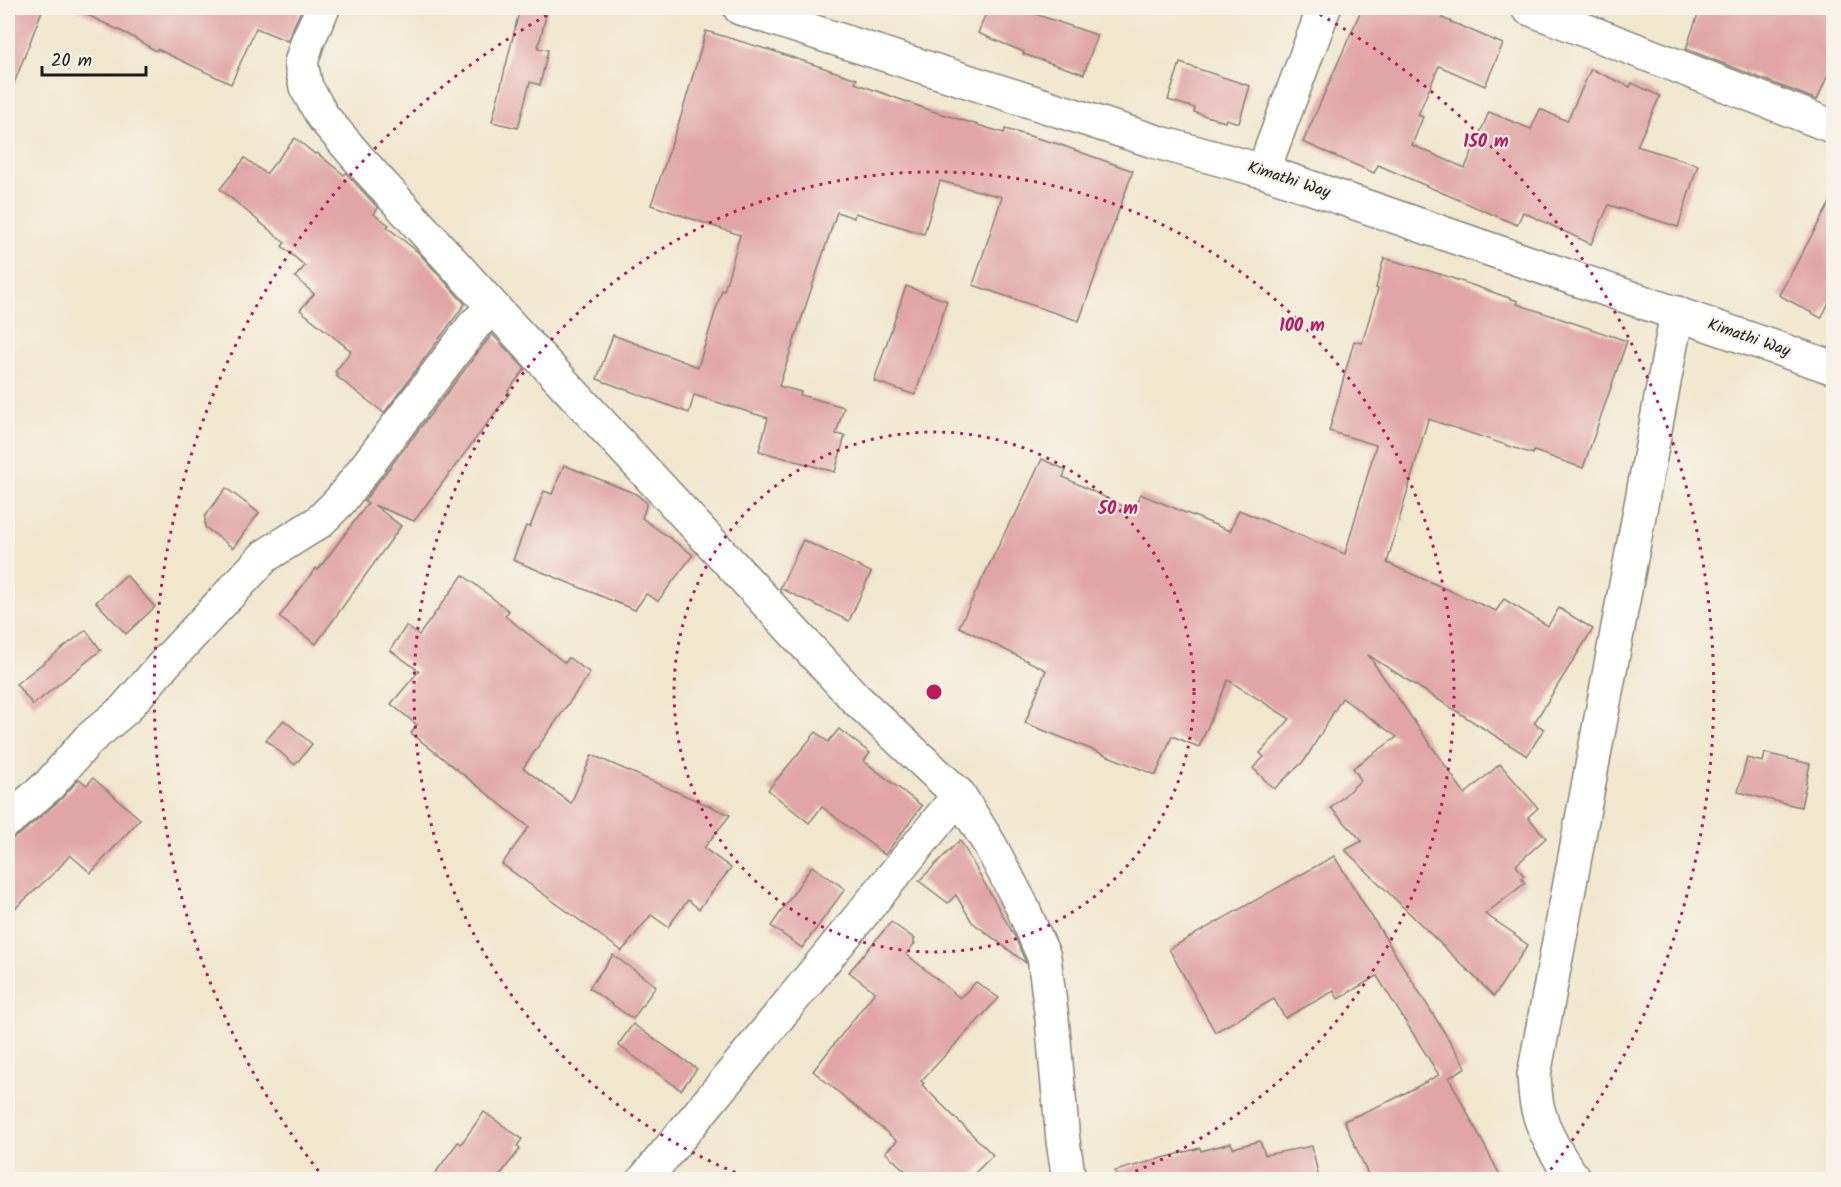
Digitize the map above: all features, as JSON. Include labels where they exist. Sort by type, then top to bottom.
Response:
[{"type":"street","points":[[323,8],[308,40],[301,63],[306,87],[323,117],[494,308],[855,698],[959,795],[990,845],[1021,904],[1044,957],[1069,1179]]},
{"type":"street","name":"Kimathi Way","points":[[740,8],[1157,142],[1263,171],[1833,368]]},
{"type":"street","points":[[1263,171],[1324,8]]},
{"type":"street","points":[[1528,8],[1833,127]]},
{"type":"street","points":[[8,820],[49,786],[88,740],[124,710],[265,556],[319,522],[340,501],[475,324],[494,308]]},
{"type":"street","points":[[1575,1179],[1562,1163],[1550,1142],[1538,1112],[1534,1075],[1677,313]]},
{"type":"street","points":[[644,1179],[959,795]]},
{"type":"building","points":[[8,8],[43,8],[10,94],[8,94]]},
{"type":"building","points":[[73,8],[302,8],[287,41],[256,28],[231,84],[157,49],[156,51]]},
{"type":"building","points":[[520,8],[548,8],[538,48],[548,50],[540,85],[530,82],[518,128],[492,122]]},
{"type":"building","points":[[988,8],[1034,8],[1032,13],[1097,35],[1084,74],[1023,54],[1024,52],[978,33]]},
{"type":"building","points":[[1362,8],[1447,8],[1442,18],[1503,44],[1485,86],[1439,66],[1418,115],[1423,117],[1412,145],[1465,168],[1489,112],[1531,129],[1540,109],[1567,121],[1591,69],[1630,87],[1632,83],[1660,96],[1637,146],[1698,165],[1678,227],[1609,205],[1591,244],[1523,212],[1517,225],[1378,165],[1374,173],[1303,142]]},
{"type":"building","points":[[1700,8],[1833,8],[1833,63],[1817,100],[1686,49]]},
{"type":"building","points":[[706,31],[857,79],[855,83],[929,110],[1004,133],[1005,129],[1058,144],[1133,171],[1079,321],[973,285],[1002,197],[940,181],[924,234],[855,213],[854,218],[837,212],[779,386],[801,392],[800,395],[844,407],[836,434],[845,436],[835,472],[759,451],[768,418],[694,395],[689,413],[597,379],[613,335],[698,367],[722,290],[724,291],[740,235],[651,205]]},
{"type":"building","points":[[1180,63],[1250,86],[1239,123],[1226,119],[1225,122],[1194,112],[1195,108],[1168,100]]},
{"type":"building","points":[[295,138],[344,175],[346,173],[378,208],[374,214],[418,252],[465,304],[384,413],[336,376],[338,374],[335,372],[351,351],[300,310],[314,294],[295,277],[305,266],[282,246],[285,243],[220,189],[245,158],[266,174]]},
{"type":"building","points":[[1833,197],[1833,295],[1821,318],[1779,295]]},
{"type":"building","points":[[1384,258],[1443,275],[1518,301],[1517,304],[1627,341],[1583,468],[1428,419],[1387,563],[1496,611],[1504,599],[1548,626],[1559,608],[1593,629],[1534,723],[1544,729],[1527,756],[1368,655],[1465,794],[1500,764],[1538,808],[1528,817],[1546,838],[1516,865],[1524,876],[1521,878],[1525,883],[1485,914],[1528,945],[1494,996],[1345,850],[1362,841],[1331,808],[1361,780],[1353,768],[1397,737],[1342,698],[1305,760],[1274,789],[1253,768],[1264,757],[1260,753],[1290,719],[1228,680],[1199,747],[1172,736],[1156,775],[1025,723],[1046,670],[959,627],[1042,459],[1066,470],[1063,477],[1133,511],[1140,494],[1230,531],[1239,510],[1345,554],[1376,445],[1329,431],[1354,341],[1362,343],[1378,289],[1376,288]]},
{"type":"building","points":[[906,286],[947,301],[915,395],[874,381]]},
{"type":"building","points":[[492,334],[525,369],[508,391],[510,393],[414,521],[374,505],[401,526],[316,644],[279,617],[316,568],[318,570],[368,503],[364,501]]},
{"type":"building","points":[[564,465],[636,494],[647,503],[642,518],[693,555],[658,601],[646,594],[635,610],[513,560],[526,526],[530,527],[544,491],[552,494]]},
{"type":"building","points":[[226,488],[259,513],[233,548],[205,527],[205,516]]},
{"type":"building","points":[[803,540],[871,572],[849,621],[780,588]]},
{"type":"building","points":[[126,575],[155,607],[126,634],[96,602]]},
{"type":"building","points":[[463,575],[509,611],[505,616],[565,663],[569,658],[590,673],[523,768],[571,803],[592,755],[730,815],[704,848],[731,868],[699,909],[688,900],[668,927],[651,915],[622,951],[502,864],[529,827],[411,733],[417,725],[391,704],[419,671],[390,650],[406,626],[419,635]]},
{"type":"building","points":[[86,630],[101,650],[33,705],[16,684]]},
{"type":"building","points":[[284,720],[312,744],[295,765],[266,740]]},
{"type":"building","points":[[839,729],[870,753],[864,761],[922,806],[885,855],[822,807],[809,823],[768,790],[816,732],[828,742]]},
{"type":"building","points":[[1765,753],[1810,764],[1801,807],[1738,792],[1747,758],[1763,762]]},
{"type":"building","points":[[93,778],[140,819],[91,873],[70,855],[8,915],[8,840],[20,834],[61,799],[79,779],[87,785]]},
{"type":"building","points":[[960,840],[1015,937],[1026,963],[972,922],[956,895],[948,903],[919,881]]},
{"type":"building","points":[[1334,856],[1466,1067],[1449,1078],[1502,1179],[1370,1179],[1344,1121],[1392,1100],[1439,1075],[1377,976],[1338,999],[1334,991],[1285,1018],[1274,999],[1215,1032],[1169,949]]},
{"type":"building","points":[[812,866],[845,889],[802,948],[771,926]]},
{"type":"building","points":[[891,922],[915,939],[913,941],[915,943],[906,954],[960,998],[976,982],[999,998],[921,1081],[924,1083],[922,1085],[993,1155],[969,1179],[914,1179],[885,1152],[897,1141],[813,1071],[875,992],[849,972]]},
{"type":"building","points":[[613,955],[656,986],[633,1019],[589,988]]},
{"type":"building","points":[[633,1024],[697,1069],[681,1090],[618,1045]]},
{"type":"building","points":[[484,1112],[522,1139],[517,1146],[520,1149],[497,1179],[431,1179],[458,1142],[461,1144]]},
{"type":"building","points":[[1260,1141],[1265,1155],[1312,1146],[1319,1179],[1117,1179],[1115,1171],[1200,1148],[1201,1151],[1231,1143],[1233,1148]]}]
